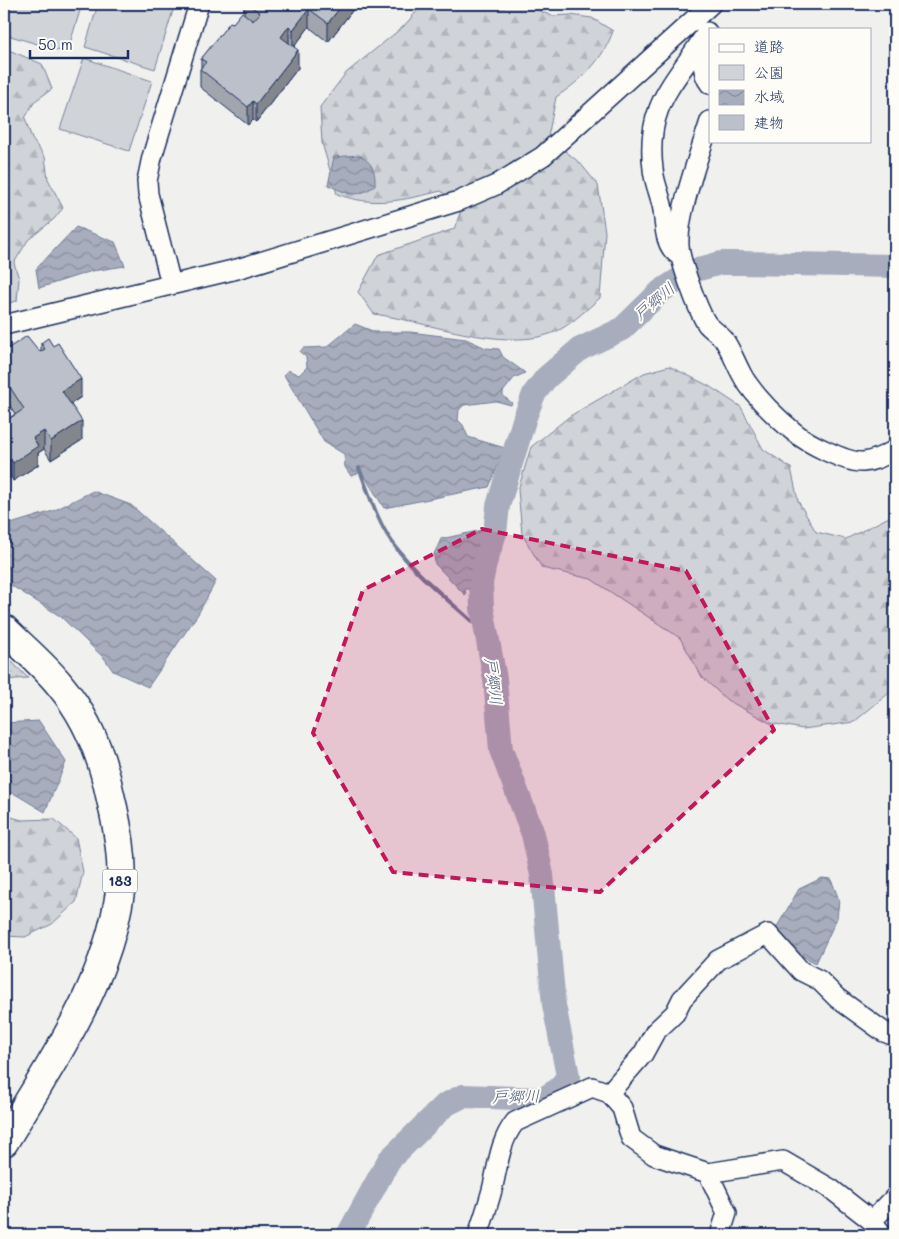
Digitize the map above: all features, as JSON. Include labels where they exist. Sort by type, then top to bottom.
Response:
[{"type":"highway","name":"183","points":[[4,629],[61,685],[91,732],[107,779],[118,833],[121,891],[107,952],[74,1024],[4,1142]]},
{"type":"street","points":[[171,284],[147,181],[152,157],[199,4]]},
{"type":"street","points":[[4,326],[237,269],[459,201],[496,185],[543,156],[708,6],[711,15],[703,61],[704,73],[709,82]]},
{"type":"street","points":[[685,268],[667,237],[662,203],[653,172],[652,140],[660,102],[707,32]]},
{"type":"street","points":[[709,124],[680,230],[685,268],[703,317],[714,332],[725,340],[736,366],[748,384],[796,434],[847,459],[862,462],[874,460],[895,450]]},
{"type":"street","points":[[609,1093],[643,1054],[655,1032],[674,1013],[682,999],[718,960],[768,934],[801,971],[819,980],[837,998],[884,1032],[895,1036]]},
{"type":"street","points":[[478,1235],[492,1190],[498,1157],[515,1122],[538,1114],[588,1088],[598,1088],[609,1093],[622,1108],[631,1138],[654,1156],[708,1173],[783,1161],[831,1189],[877,1228],[895,1197]]},
{"type":"street","points":[[708,1173],[727,1213],[720,1235]]},
{"type":"highlighted area","points":[[482,529],[686,571],[774,730],[600,892],[393,872],[313,733],[363,590]]},
{"type":"green space","points":[[4,4],[82,4],[67,53],[4,34]]},
{"type":"green space","points":[[98,4],[175,4],[155,69],[85,47]]},
{"type":"green space","points":[[423,4],[530,4],[530,7],[552,16],[570,15],[592,18],[613,31],[604,51],[597,60],[583,76],[556,97],[548,137],[580,163],[598,185],[605,232],[600,298],[561,329],[541,336],[518,339],[469,334],[374,314],[358,292],[378,255],[454,229],[462,208],[441,191],[401,200],[376,202],[363,201],[337,194],[322,143],[320,107],[346,73],[404,26]]},
{"type":"green space","points":[[4,48],[42,64],[52,89],[35,101],[25,118],[32,139],[45,157],[48,179],[63,208],[54,219],[28,240],[14,263],[19,279],[17,301],[4,304]]},
{"type":"green space","points":[[84,58],[152,81],[129,151],[60,129]]},
{"type":"green space","points":[[669,366],[709,386],[741,407],[763,449],[791,468],[798,501],[816,532],[846,539],[895,514],[895,688],[854,722],[803,729],[770,723],[727,700],[702,677],[680,638],[591,579],[542,568],[522,534],[518,490],[531,447],[570,416],[644,373]]},
{"type":"green space","points":[[4,654],[28,678],[4,680]]},
{"type":"green space","points":[[4,815],[22,820],[54,819],[76,838],[83,872],[76,902],[52,924],[25,937],[4,936]]},
{"type":"water","points":[[359,155],[370,164],[375,176],[375,186],[362,193],[352,194],[328,185],[334,157]]},
{"type":"water","points":[[76,227],[115,242],[125,266],[92,271],[39,288],[36,269]]},
{"type":"water","points":[[355,324],[375,332],[410,332],[466,339],[486,348],[499,349],[503,357],[525,373],[514,378],[503,392],[503,396],[512,403],[511,405],[496,401],[464,405],[459,410],[458,420],[463,425],[468,437],[505,448],[489,487],[384,508],[362,472],[351,476],[345,467],[344,454],[324,442],[284,375],[288,370],[299,375],[307,367],[306,357],[300,352],[303,348],[327,347]]},
{"type":"water","points":[[93,491],[131,505],[216,581],[198,614],[148,687],[113,671],[105,659],[60,616],[4,581],[4,526],[53,511]]},
{"type":"water","points":[[487,529],[476,573],[474,596],[472,589],[465,589],[466,596],[435,564],[434,554],[441,539]]},
{"type":"water","points":[[39,721],[66,762],[45,812],[15,794],[4,791],[4,723]]},
{"type":"water","points":[[822,878],[831,879],[839,900],[837,918],[816,963],[772,941],[775,930],[799,889]]},
{"type":"building","points":[[248,4],[343,4],[328,23],[309,9],[293,30],[289,26],[281,37],[298,50],[256,104],[253,101],[248,107],[200,69],[206,62],[201,59],[230,22],[233,23],[242,12],[253,21],[260,13]]},
{"type":"building","points":[[27,336],[40,352],[45,349],[41,343],[48,338],[53,346],[58,343],[81,379],[62,391],[82,421],[51,441],[44,431],[33,438],[38,446],[13,463],[11,459],[4,463],[4,422],[24,409],[6,381],[4,382],[4,351]]},
{"type":"waterway","name":"戸郷川","points":[[348,1235],[389,1160],[445,1105],[463,1096],[543,1099],[559,1089],[568,1076],[554,1005],[542,875],[533,834],[501,750],[495,679],[482,608],[481,583],[485,563],[495,533],[498,506],[525,417],[534,394],[546,378],[580,349],[622,329],[661,291],[692,271],[721,263],[895,266]]},
{"type":"waterway","points":[[359,468],[378,516],[392,542],[425,579],[486,634]]}]
